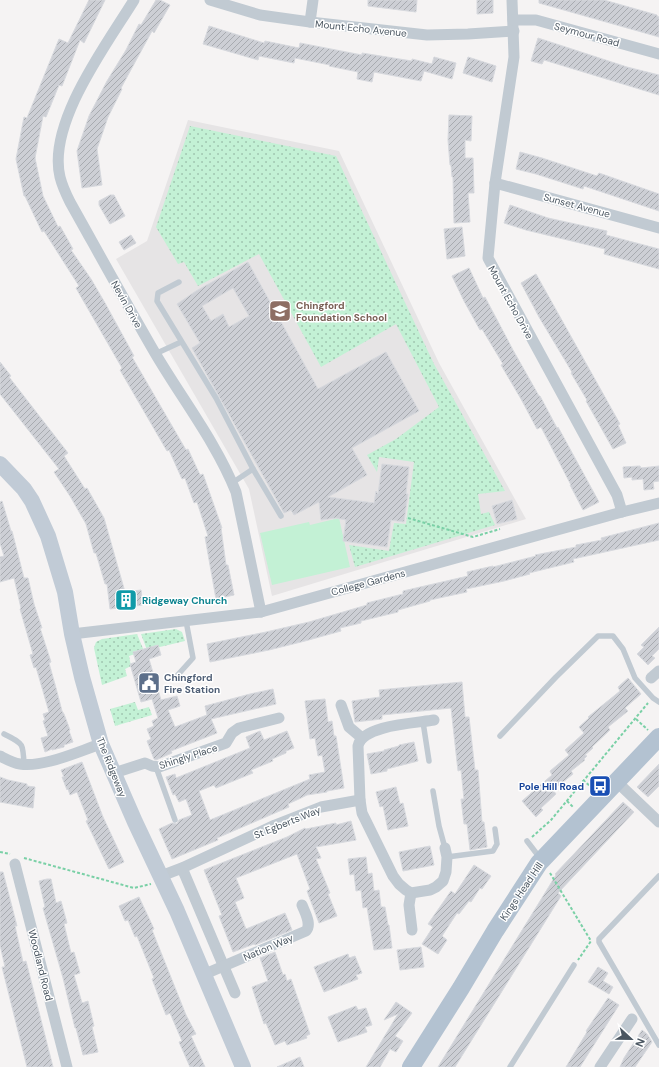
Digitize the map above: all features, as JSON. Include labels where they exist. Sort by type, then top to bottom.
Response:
[{"type":"main road","name":"The Ridgeway","points":[[0,464],[24,489],[32,501],[48,536],[65,592],[72,634],[82,677],[101,744],[135,822],[158,880],[177,910],[243,1067]]},
{"type":"main road","name":"Kings Head Hill","points":[[411,1067],[462,988],[495,931],[541,861],[617,782],[654,734]]},
{"type":"street","name":"Nevin Drive","points":[[134,0],[82,83],[69,110],[60,145],[59,176],[70,202],[155,354],[208,437],[232,483],[236,492],[261,612]]},
{"type":"street","name":"Mount Echo Avenue","points":[[210,0],[260,15],[427,36],[468,34],[514,25]]},
{"type":"street","points":[[310,22],[313,0]]},
{"type":"street","name":"Mount Echo Drive","points":[[512,0],[514,57],[495,183],[488,258],[617,494],[622,512]]},
{"type":"street","name":"Seymour Road","points":[[514,25],[536,20],[659,54]]},
{"type":"street","name":"Sunset Avenue","points":[[495,183],[659,228]]},
{"type":"street","name":"College Gardens","points":[[72,634],[261,612],[659,503]]},
{"type":"street","points":[[342,705],[349,727],[362,738]]},
{"type":"street","name":"Shingly Place","points":[[114,773],[145,763],[159,767],[226,743],[232,733],[239,728],[279,718]]},
{"type":"street","points":[[434,720],[382,728],[371,732],[362,738],[358,746],[360,800],[362,813],[393,876],[406,890],[411,893],[430,890],[443,881],[446,872],[446,852]]},
{"type":"street","points":[[0,756],[13,762],[31,765],[52,761],[101,744]]},
{"type":"street","points":[[617,782],[659,822]]},
{"type":"street","name":"St Egberts Way","points":[[158,880],[275,825],[314,810],[360,800]]},
{"type":"street","name":"Woodland Road","points":[[15,858],[67,1067]]},
{"type":"street","points":[[182,868],[223,966],[236,993]]},
{"type":"street","points":[[411,893],[409,905],[412,930]]},
{"type":"street","name":"Nation Way","points":[[205,974],[306,931],[309,927],[309,923],[302,906]]},
{"type":"street","points":[[600,1067],[632,1019]]},
{"type":"lane","points":[[179,282],[158,293],[157,301],[216,398],[253,468],[282,516]]},
{"type":"lane","points":[[155,354],[181,342]]},
{"type":"lane","points":[[232,483],[253,468]]},
{"type":"lane","points":[[175,678],[193,658],[186,621]]},
{"type":"lane","points":[[500,736],[556,677],[598,636],[613,636],[623,649],[635,678],[653,698],[659,702]]},
{"type":"lane","points":[[423,722],[429,761]]},
{"type":"lane","points":[[4,734],[19,742],[23,747],[24,764]]},
{"type":"lane","points":[[156,767],[175,820]]},
{"type":"lane","points":[[432,791],[446,852],[493,851],[497,844],[496,829]]},
{"type":"lane","points":[[527,841],[541,861]]},
{"type":"lane","points":[[659,876],[599,939],[599,942],[659,1045]]},
{"type":"lane","points":[[510,1067],[574,965]]},
{"type":"path","points":[[408,518],[473,537],[500,529]]},
{"type":"path","points":[[527,841],[551,820],[653,698]]},
{"type":"path","points":[[636,719],[654,734]]},
{"type":"path","points":[[583,780],[589,786]]},
{"type":"path","points":[[567,801],[574,808]]},
{"type":"path","points":[[551,820],[554,823]]},
{"type":"path","points":[[0,852],[15,858],[134,888],[158,880]]},
{"type":"path","points":[[541,861],[591,941],[574,965]]},
{"type":"shaded area","name":"Chingford Foundation School","points":[[188,120],[339,151],[439,363],[526,519],[272,596],[249,489],[116,259],[147,241]]},
{"type":"green space","points":[[190,126],[336,156],[434,364],[505,491],[478,494],[481,514],[489,512],[495,525],[355,567],[349,545],[389,551],[394,523],[406,524],[414,462],[379,457],[377,472],[367,455],[396,439],[439,407],[396,324],[321,367],[259,254],[198,286],[184,262],[178,264],[156,227]]},
{"type":"green space","points":[[339,518],[350,567],[272,585],[260,533],[309,522],[310,525]]},
{"type":"green space","points":[[176,629],[182,632],[185,641],[147,650],[141,634]]},
{"type":"green space","points":[[137,634],[144,651],[129,656],[131,666],[125,669],[127,676],[102,685],[94,648],[96,642],[102,639]]},
{"type":"green space","points":[[135,702],[138,710],[149,707],[152,715],[115,726],[110,709]]},
{"type":"building","points":[[89,0],[105,0],[84,43],[80,40],[62,86],[59,85],[46,117],[43,116],[35,158],[43,196],[58,227],[60,226],[73,249],[71,250],[105,303],[134,356],[132,357],[186,450],[188,449],[200,475],[203,474],[222,528],[226,565],[228,565],[234,595],[216,599],[205,537],[208,536],[197,502],[194,503],[185,478],[182,479],[169,450],[167,451],[120,370],[122,368],[76,288],[79,286],[44,231],[42,232],[24,196],[16,159],[24,117],[27,118],[59,39],[68,43]]},
{"type":"building","points":[[156,0],[160,0],[170,5],[154,33],[152,31],[121,88],[122,89],[108,117],[97,149],[102,185],[82,188],[77,151],[89,116],[139,24],[141,25]]},
{"type":"building","points":[[368,0],[417,0],[416,12],[368,6]]},
{"type":"building","points":[[477,0],[493,0],[493,13],[477,14]]},
{"type":"building","points":[[539,0],[604,0],[657,15],[659,17],[659,37],[539,3]]},
{"type":"building","points":[[209,26],[264,43],[265,41],[299,48],[300,43],[362,55],[362,53],[412,61],[412,59],[432,64],[434,57],[456,63],[452,79],[424,71],[421,81],[374,72],[372,82],[357,79],[358,72],[329,66],[330,65],[295,58],[294,63],[259,56],[258,60],[203,44]]},
{"type":"building","points":[[538,38],[627,67],[659,75],[659,95],[544,60],[542,64],[531,61]]},
{"type":"building","points":[[468,57],[496,66],[492,82],[463,73]]},
{"type":"building","points":[[449,115],[472,116],[471,141],[465,140],[465,158],[473,158],[474,193],[468,193],[470,222],[454,223],[453,177],[450,165],[448,140]]},
{"type":"building","points":[[520,152],[597,176],[599,173],[659,194],[659,211],[584,186],[583,189],[516,169]]},
{"type":"building","points":[[110,195],[114,195],[125,216],[110,224],[99,205],[99,201]]},
{"type":"building","points":[[510,205],[548,218],[607,231],[606,235],[659,249],[659,269],[604,254],[605,249],[526,230],[504,223]]},
{"type":"building","points":[[462,227],[465,256],[447,259],[444,229]]},
{"type":"building","points":[[131,235],[136,243],[124,250],[119,242]]},
{"type":"building","points":[[248,262],[318,389],[386,352],[419,411],[352,448],[367,475],[328,497],[374,503],[376,491],[378,494],[382,464],[409,467],[406,494],[408,494],[404,522],[391,520],[387,547],[343,541],[346,520],[336,518],[321,520],[319,502],[294,515],[291,510],[284,513],[192,348],[200,343],[177,304],[196,291]],"holes":[[[233,288],[249,316],[229,327],[223,314],[211,321],[202,306]]]},
{"type":"building","points":[[469,268],[483,298],[485,297],[513,350],[557,428],[558,427],[599,502],[583,510],[541,427],[537,429],[501,365],[503,364],[482,329],[480,330],[452,276]]},
{"type":"building","points":[[536,274],[620,424],[618,425],[626,443],[613,449],[571,373],[572,372],[539,317],[521,283]]},
{"type":"building","points":[[0,362],[11,376],[9,377],[68,453],[64,456],[85,489],[87,488],[104,518],[125,592],[141,590],[143,605],[110,609],[107,584],[105,584],[96,553],[94,553],[86,524],[54,472],[59,469],[0,394]]},
{"type":"building","points":[[640,466],[641,468],[659,466],[659,481],[653,482],[654,489],[644,490],[643,479],[632,480],[632,477],[624,478],[623,467]]},
{"type":"building","points":[[512,500],[517,519],[497,524],[492,506]]},
{"type":"building","points":[[2,501],[12,531],[24,578],[28,578],[34,604],[42,628],[40,628],[51,662],[49,663],[62,711],[73,742],[64,745],[64,747],[45,752],[41,738],[48,736],[43,721],[45,720],[43,714],[49,712],[36,667],[34,668],[30,655],[33,654],[20,609],[14,578],[0,582],[0,557],[4,556],[0,543],[0,502]]},
{"type":"building","points":[[659,523],[659,540],[573,559],[574,562],[504,581],[466,589],[467,592],[430,600],[398,610],[398,612],[340,628],[341,631],[305,641],[210,662],[207,644],[309,622],[367,605],[367,603],[403,594],[403,591],[468,576],[467,572],[493,567],[536,556],[535,555],[576,547],[576,545],[602,540],[601,538]]},
{"type":"building","points":[[659,627],[659,649],[652,656],[655,658],[648,665],[637,654],[644,647],[641,645]]},
{"type":"building","points":[[158,645],[161,655],[149,659],[161,700],[177,696],[180,706],[168,710],[175,727],[207,715],[205,706],[250,694],[273,689],[276,704],[211,719],[217,733],[171,751],[172,753],[156,760],[154,759],[147,741],[151,739],[147,729],[154,726],[152,721],[158,718],[152,699],[141,702],[130,664],[136,662],[133,652]]},
{"type":"building","points":[[628,678],[641,694],[625,708],[628,711],[608,727],[610,730],[585,755],[587,756],[584,759],[585,760],[571,771],[573,774],[553,790],[556,794],[541,808],[543,810],[536,817],[522,801],[552,775],[550,771],[569,755],[565,750],[584,733],[579,727],[589,718],[588,717],[620,691],[618,687]]},
{"type":"building","points":[[462,682],[465,717],[469,717],[475,770],[478,770],[482,822],[484,822],[487,847],[470,850],[467,824],[464,824],[461,799],[464,799],[461,770],[458,771],[451,708],[382,715],[382,719],[355,722],[352,701],[380,697],[379,690]]},
{"type":"building","points":[[325,699],[328,722],[332,721],[334,736],[336,736],[344,788],[307,795],[288,804],[289,807],[217,838],[218,840],[172,859],[159,829],[172,823],[177,824],[179,820],[192,815],[186,799],[179,802],[175,794],[173,795],[166,777],[175,774],[176,778],[250,748],[246,737],[260,731],[264,740],[287,731],[294,748],[272,759],[273,761],[251,770],[253,773],[216,788],[214,785],[199,791],[210,820],[310,779],[309,775],[325,772],[322,755],[318,756],[315,738],[310,739],[305,701]]},
{"type":"building","points":[[414,742],[418,761],[387,769],[387,771],[371,774],[367,754],[384,751],[399,745]]},
{"type":"building","points":[[82,762],[103,817],[124,862],[109,869],[86,821],[88,820],[77,792],[70,795],[62,777],[64,777],[61,770]]},
{"type":"building","points":[[659,764],[659,786],[648,797],[637,787]]},
{"type":"building","points":[[0,777],[27,784],[27,786],[35,787],[33,808],[0,802]]},
{"type":"building","points":[[396,787],[400,804],[403,803],[408,826],[388,830],[383,806],[380,807],[376,792]]},
{"type":"building","points":[[623,802],[634,812],[558,893],[561,896],[455,1067],[438,1067],[556,875],[555,874]]},
{"type":"building","points":[[351,821],[356,840],[316,847],[321,858],[316,859],[330,893],[328,894],[337,916],[319,923],[307,891],[310,889],[297,854],[236,878],[244,898],[235,902],[246,929],[285,913],[292,930],[233,952],[219,916],[222,915],[204,870],[287,837],[305,828],[336,823],[336,825]]},
{"type":"building","points":[[430,846],[434,865],[403,871],[399,852]]},
{"type":"building","points":[[366,857],[368,874],[372,873],[374,891],[379,890],[381,907],[385,907],[392,948],[374,950],[367,907],[363,908],[361,890],[356,891],[354,874],[350,875],[348,859]]},
{"type":"building","points":[[474,865],[491,876],[482,889],[480,888],[471,902],[469,901],[459,914],[457,913],[442,936],[447,940],[438,954],[422,944],[433,927],[428,924],[451,891],[455,894]]},
{"type":"building","points":[[0,872],[3,872],[17,926],[15,926],[23,962],[26,961],[53,1067],[27,1067],[2,967],[5,967],[0,945]]},
{"type":"building","points":[[51,879],[56,903],[61,901],[67,923],[64,924],[71,953],[74,952],[80,973],[74,975],[82,1003],[88,1001],[98,1052],[83,1055],[75,1028],[63,978],[43,908],[45,907],[39,881]]},
{"type":"building","points":[[139,897],[154,929],[152,930],[186,1015],[196,1034],[191,1036],[205,1067],[190,1067],[179,1042],[182,1041],[170,1013],[166,1015],[152,979],[154,978],[137,936],[135,937],[128,920],[125,921],[119,906]]},
{"type":"building","points":[[421,947],[424,967],[400,970],[397,950]]},
{"type":"building","points":[[275,952],[283,975],[285,974],[287,981],[291,979],[310,1034],[306,1036],[307,1038],[287,1045],[285,1041],[275,1045],[266,1023],[264,1024],[252,987],[268,981],[260,958]]},
{"type":"building","points":[[348,954],[349,958],[355,956],[362,973],[356,975],[358,979],[324,992],[314,967]]},
{"type":"building","points":[[598,967],[608,973],[603,981],[613,987],[609,994],[588,982]]},
{"type":"building","points":[[608,998],[619,1005],[580,1067],[566,1067],[587,1032],[586,1031]]},
{"type":"building","points":[[396,1002],[412,1013],[395,1036],[403,1041],[396,1052],[390,1049],[380,1067],[366,1067],[398,1014],[384,1020]]},
{"type":"building","points":[[356,1006],[358,1010],[366,1008],[372,1025],[365,1027],[367,1032],[338,1042],[328,1017]]},
{"type":"building","points":[[642,1030],[647,1034],[652,1042],[635,1067],[620,1067],[624,1058]]},
{"type":"building","points":[[300,1057],[304,1067],[277,1067]]},
{"type":"place","name":"Chingford Foundation School","points":[[280,311]]},
{"type":"place","name":"Ridgeway Church","points":[[126,600]]},
{"type":"place","name":"Chingford Fire Station","points":[[149,683]]},
{"type":"place","name":"Pole Hill Road","points":[[600,786]]}]
